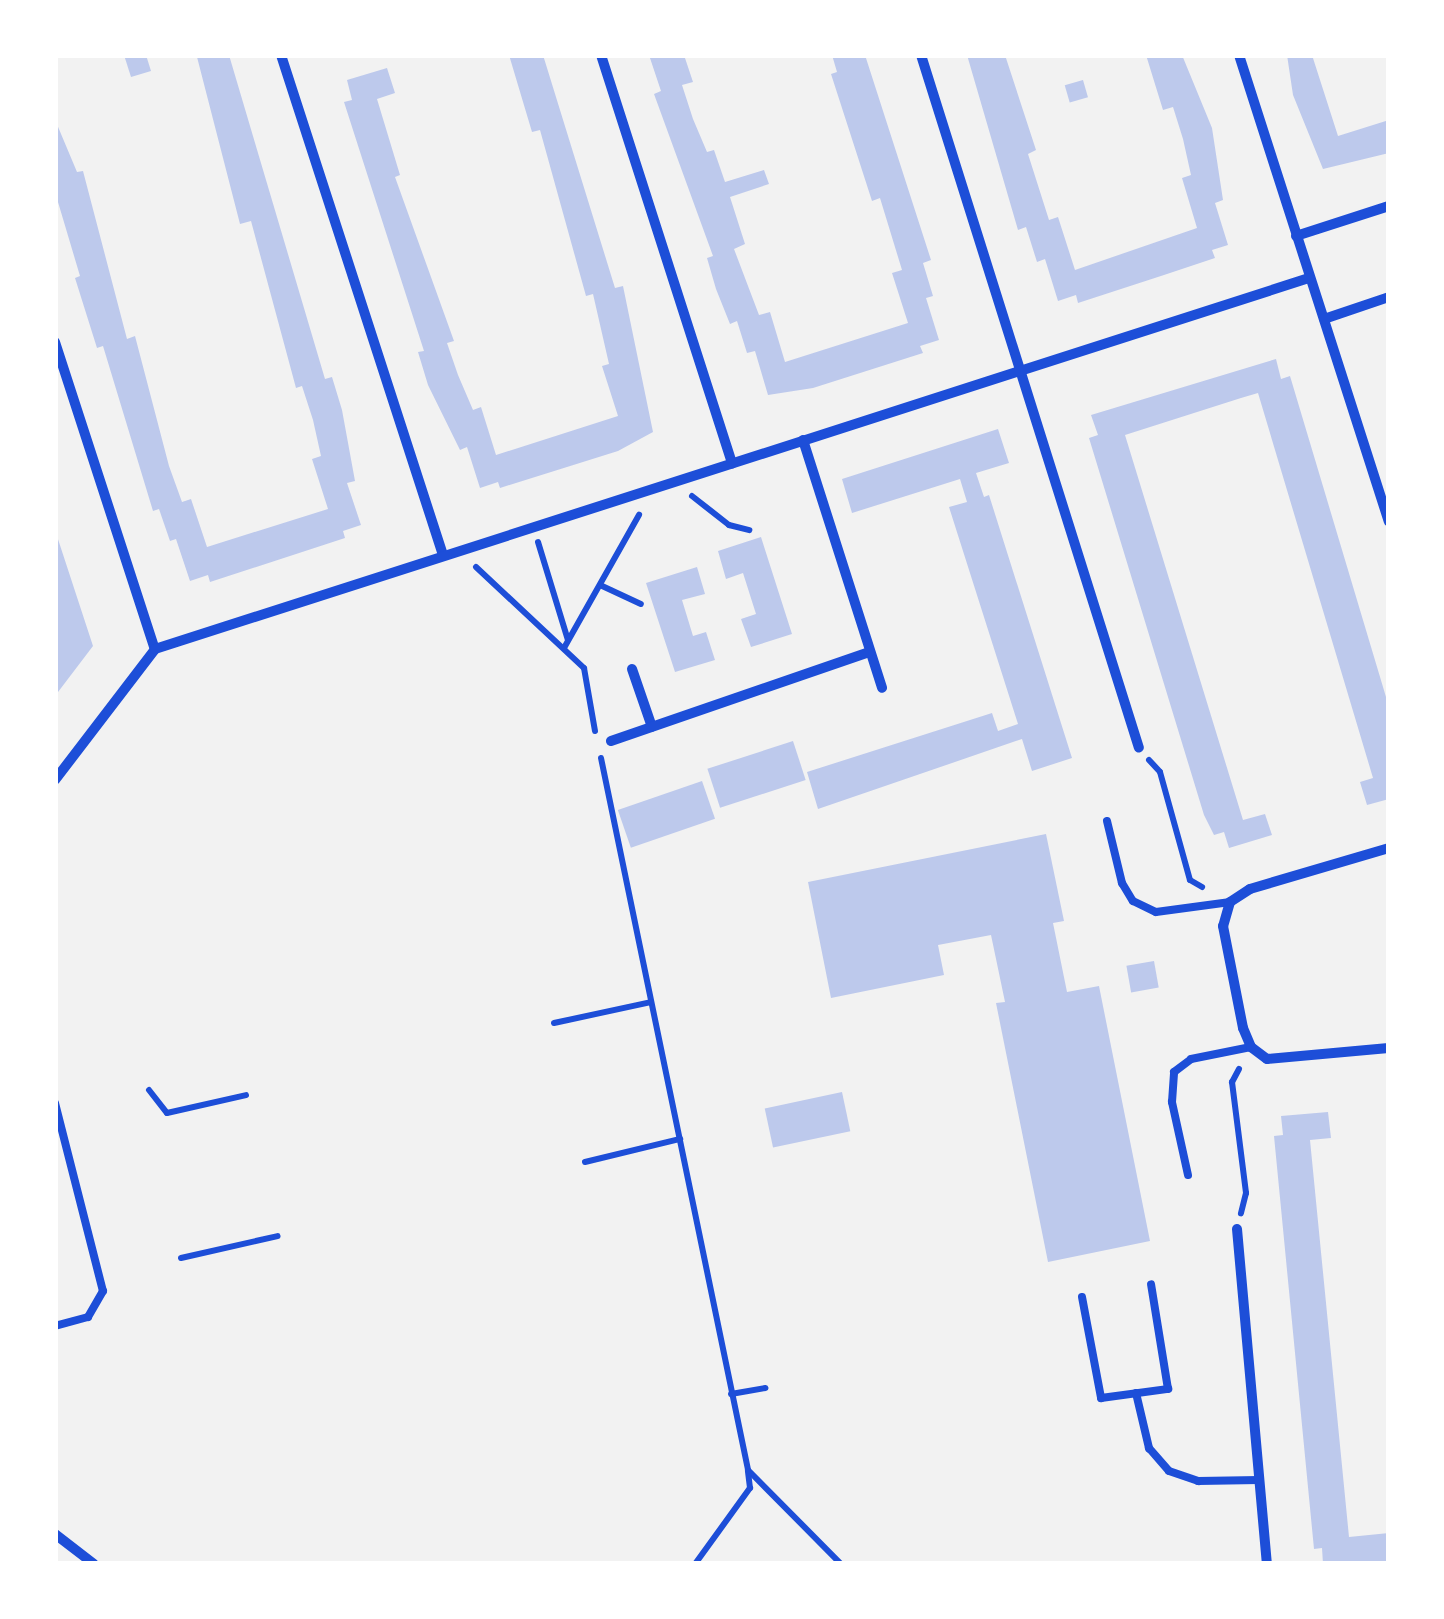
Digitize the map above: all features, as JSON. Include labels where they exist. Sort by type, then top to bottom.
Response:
[{"type":"street","points":[[281,55],[444,555]]},
{"type":"street","points":[[601,55],[732,462]]},
{"type":"street","points":[[921,55],[1139,748]]},
{"type":"street","points":[[1238,55],[1389,522]]},
{"type":"street","points":[[1296,236],[1389,206]]},
{"type":"street","points":[[55,780],[154,649],[1309,278]]},
{"type":"street","points":[[1324,319],[1389,297]]},
{"type":"street","points":[[55,342],[154,649]]},
{"type":"street","points":[[804,440],[882,688]]},
{"type":"street","points":[[611,741],[870,652]]},
{"type":"street","points":[[632,669],[652,727]]},
{"type":"street","points":[[1389,848],[1250,889],[1230,902],[1223,926],[1251,1048],[1267,1059],[1389,1048]]},
{"type":"street","points":[[1237,1228],[1266,1564]]},
{"type":"street","points":[[57,1541],[94,1564]]},
{"type":"lane","points":[[1107,821],[1122,883],[1133,902],[1156,912],[1230,902]]},
{"type":"lane","points":[[1188,1175],[1172,1102],[1174,1072],[1191,1058],[1251,1048]]},
{"type":"lane","points":[[55,1103],[102,1291],[88,1317],[55,1326]]},
{"type":"lane","points":[[1082,1297],[1100,1398],[1168,1388],[1151,1284]]},
{"type":"lane","points":[[1136,1393],[1149,1448],[1169,1471],[1198,1481],[1259,1480]]},
{"type":"path","points":[[682,479],[698,506],[749,530]]},
{"type":"path","points":[[566,644],[655,488]]},
{"type":"path","points":[[533,527],[566,644]]},
{"type":"path","points":[[458,551],[566,644],[584,668],[748,1470],[750,1488],[694,1564]]},
{"type":"path","points":[[600,585],[641,604]]},
{"type":"path","points":[[1139,748],[1160,772],[1190,880],[1230,902]]},
{"type":"path","points":[[554,1023],[651,1002]]},
{"type":"path","points":[[1237,1228],[1246,1193],[1232,1082],[1251,1048]]},
{"type":"path","points":[[148,1090],[167,1112],[246,1095]]},
{"type":"path","points":[[585,1162],[680,1139]]},
{"type":"path","points":[[180,1258],[278,1236]]},
{"type":"path","points":[[731,1394],[764,1388]]},
{"type":"path","points":[[748,1470],[841,1564]]},
{"type":"building","points":[[124,55],[146,55],[151,71],[131,77]]},
{"type":"building","points":[[187,55],[229,55],[325,379],[332,377],[342,410],[355,481],[347,483],[361,525],[343,531],[345,538],[210,582],[208,575],[190,581],[176,539],[170,541],[159,509],[153,511],[103,346],[97,348],[75,278],[80,276],[55,192],[56,122],[77,172],[83,171],[127,339],[135,336],[169,466],[182,502],[191,499],[207,547],[328,509],[312,459],[321,456],[313,420],[302,386],[296,388],[251,221],[240,224],[197,57]]},
{"type":"building","points":[[509,55],[543,55],[615,288],[623,286],[653,432],[618,451],[500,488],[498,482],[480,488],[467,447],[460,450],[428,385],[418,352],[424,351],[344,102],[352,100],[347,80],[387,68],[395,93],[377,99],[400,175],[395,177],[454,341],[447,343],[458,375],[473,410],[481,407],[496,455],[618,416],[602,366],[609,364],[593,294],[586,296],[540,130],[532,132]]},
{"type":"building","points":[[649,55],[684,55],[693,82],[682,85],[707,152],[714,150],[725,182],[764,170],[769,184],[730,197],[745,244],[734,249],[759,315],[770,312],[785,362],[908,323],[892,273],[902,270],[880,198],[872,201],[831,74],[837,72],[832,55],[865,55],[931,260],[923,263],[933,296],[926,298],[939,340],[920,346],[923,353],[813,388],[768,395],[755,351],[747,353],[737,321],[730,324],[716,289],[707,258],[713,256],[654,94],[661,91]]},
{"type":"building","points":[[967,55],[1005,55],[1036,150],[1028,154],[1049,220],[1058,217],[1075,270],[1197,228],[1182,178],[1191,175],[1183,139],[1173,107],[1163,110],[1146,55],[1182,55],[1212,128],[1223,200],[1215,203],[1228,245],[1212,250],[1215,258],[1164,275],[1078,303],[1076,295],[1058,301],[1045,259],[1037,262],[1026,227],[1018,230]]},
{"type":"building","points":[[1287,55],[1312,55],[1338,136],[1389,120],[1389,153],[1323,169],[1293,95]]},
{"type":"building","points":[[1083,80],[1088,97],[1070,103],[1065,85]]},
{"type":"building","points":[[1276,359],[1281,379],[1290,376],[1389,707],[1389,799],[1367,805],[1360,782],[1373,778],[1258,393],[1241,398],[1125,435],[1243,820],[1265,814],[1272,835],[1229,848],[1224,832],[1214,835],[1204,815],[1089,438],[1098,435],[1091,415]]},
{"type":"building","points":[[998,429],[1009,463],[976,473],[984,497],[989,495],[1072,758],[1032,771],[1022,739],[818,809],[807,772],[992,713],[998,731],[1018,724],[949,507],[967,502],[960,479],[852,513],[842,479]]},
{"type":"building","points":[[55,530],[93,646],[55,696],[56,639]]},
{"type":"building","points":[[761,537],[792,634],[751,647],[741,619],[756,614],[743,573],[726,579],[718,551]]},
{"type":"building","points":[[697,567],[705,594],[682,600],[693,636],[706,632],[715,660],[675,672],[646,583]]},
{"type":"building","points":[[793,741],[806,780],[720,808],[707,769]]},
{"type":"building","points":[[702,781],[715,819],[631,848],[618,810]]},
{"type":"building","points":[[1046,834],[1064,921],[1053,923],[1067,992],[1099,986],[1150,1241],[1048,1262],[996,1003],[1005,1002],[991,935],[938,945],[944,975],[831,998],[808,882]]},
{"type":"building","points":[[1154,961],[1159,988],[1131,992],[1126,966]]},
{"type":"building","points":[[842,1092],[850,1131],[773,1148],[765,1108]]},
{"type":"building","points":[[1328,1112],[1331,1138],[1310,1140],[1349,1537],[1389,1533],[1389,1564],[1323,1564],[1322,1548],[1314,1549],[1274,1136],[1283,1135],[1281,1116]]}]
